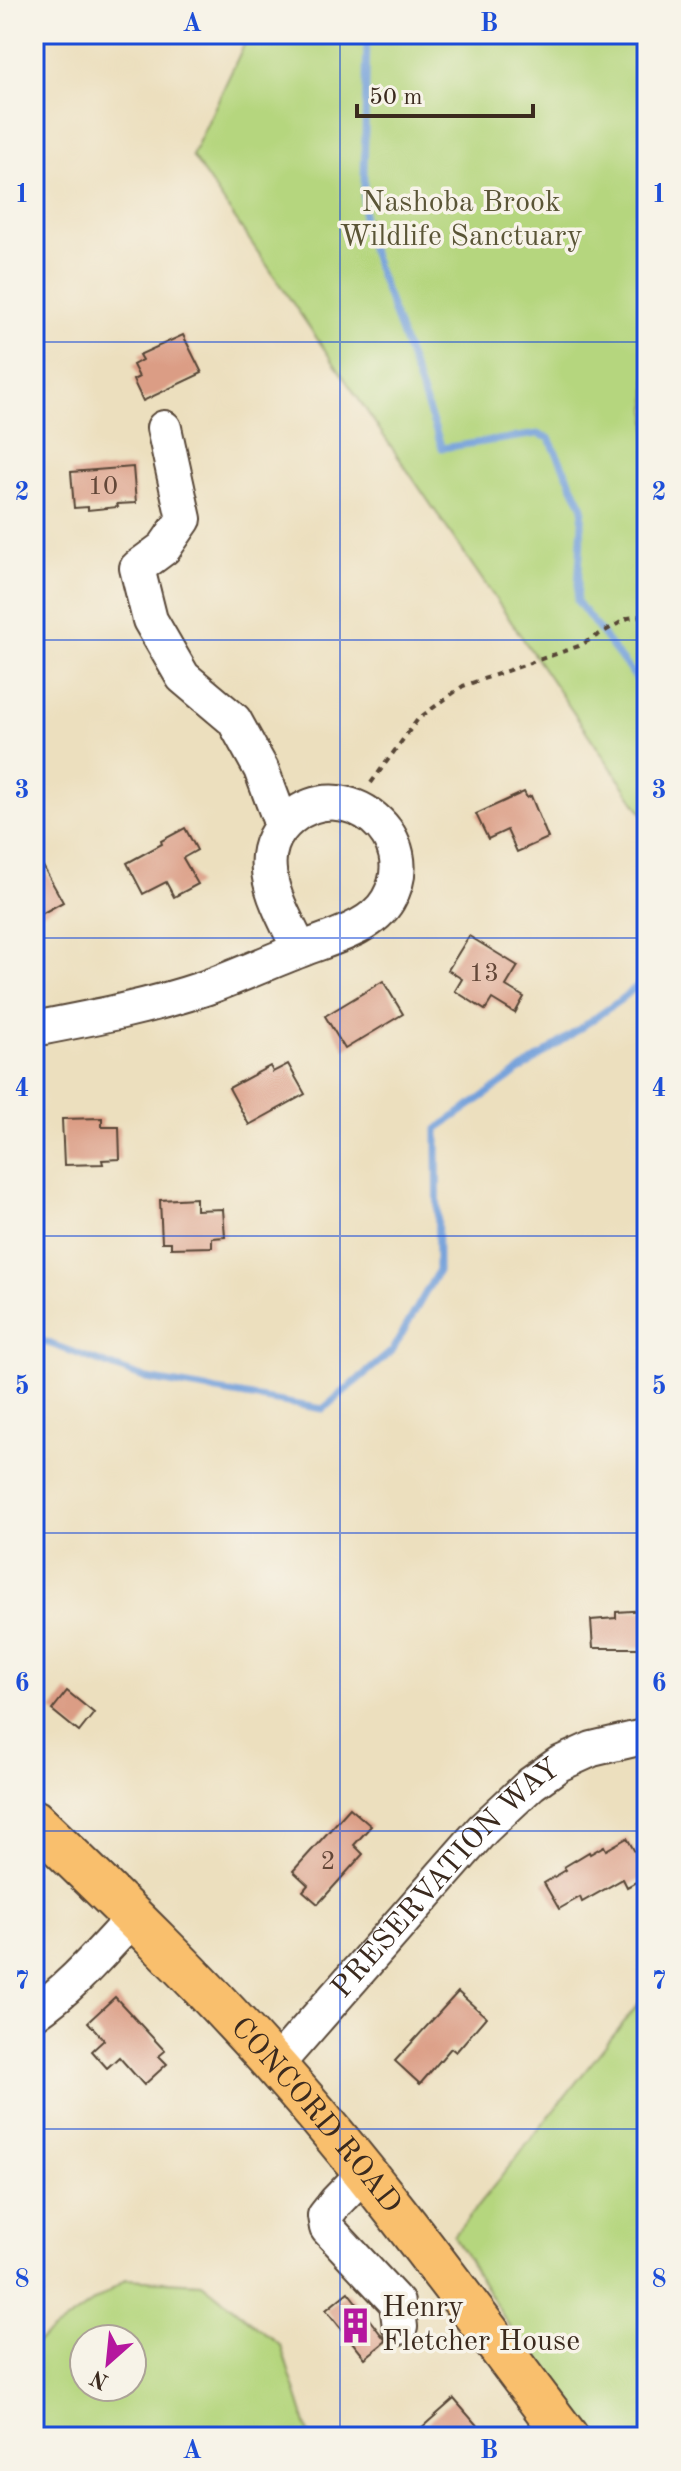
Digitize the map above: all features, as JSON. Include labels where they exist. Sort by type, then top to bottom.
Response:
[{"type":"main road","name":"CONCORD ROAD","points":[[34,1821],[133,1918],[275,2066],[365,2172],[567,2437]]},
{"type":"street","points":[[164,428],[184,519],[164,548],[137,568],[150,620],[183,677],[234,720],[261,769],[282,825]]},
{"type":"street","points":[[34,1029],[153,1003],[205,988],[300,950],[359,926],[376,915],[388,900],[395,883],[397,863],[393,845],[384,828],[370,814],[353,806],[335,802],[298,812],[282,825],[273,840],[268,859],[269,878],[300,950]]},
{"type":"street","name":"PRESERVATION WAY","points":[[275,2066],[483,1829],[531,1784],[559,1764],[592,1749],[647,1736]]},
{"type":"street","points":[[34,2013],[84,1970],[133,1918]]},
{"type":"street","points":[[365,2172],[325,2216],[327,2228],[397,2303],[400,2327]]},
{"type":"path","points":[[353,806],[418,719],[463,686],[579,646],[628,618],[647,615]]},
{"type":"green space","name":"Nashoba Brook Wildlife Sanctuary","points":[[249,34],[647,34],[647,820],[192,156]]},
{"type":"green space","points":[[640,2002],[647,2005],[647,2437],[589,2437],[547,2388],[454,2236]]},
{"type":"green space","points":[[126,2279],[202,2283],[281,2346],[310,2437],[44,2437],[34,2416],[34,2344]]},
{"type":"building","points":[[183,335],[202,373],[143,401],[133,380],[139,377],[133,365],[142,360],[139,355]]},
{"type":"building","points":[[133,467],[136,503],[88,510],[88,507],[74,508],[71,472]]},
{"type":"building","points":[[524,792],[527,798],[531,796],[548,838],[517,852],[507,830],[488,839],[476,814]]},
{"type":"building","points":[[185,828],[197,850],[183,858],[198,884],[174,897],[166,882],[143,894],[127,863]]},
{"type":"building","points":[[34,850],[63,902],[34,918]]},
{"type":"building","points":[[469,936],[518,966],[506,986],[524,997],[515,1013],[492,999],[485,1010],[455,991],[462,979],[448,970]]},
{"type":"building","points":[[383,981],[403,1014],[345,1049],[325,1016]]},
{"type":"building","points":[[288,1064],[305,1094],[249,1125],[229,1088],[270,1066],[273,1072]]},
{"type":"building","points":[[102,1118],[102,1127],[119,1127],[120,1159],[102,1160],[103,1164],[64,1165],[62,1119]]},
{"type":"building","points":[[196,1198],[196,1210],[223,1209],[225,1237],[212,1238],[212,1247],[171,1248],[171,1242],[162,1242],[160,1200]]},
{"type":"building","points":[[647,1610],[647,1648],[593,1648],[591,1620],[616,1618],[616,1612]]},
{"type":"building","points":[[67,1691],[94,1713],[79,1732],[52,1710]]},
{"type":"building","points":[[350,1808],[371,1826],[354,1845],[363,1854],[318,1904],[303,1891],[308,1885],[293,1871]]},
{"type":"building","points":[[627,1838],[639,1859],[647,1855],[647,1876],[627,1887],[623,1879],[582,1902],[580,1897],[559,1909],[544,1883],[589,1852],[604,1846],[606,1850]]},
{"type":"building","points":[[458,1992],[486,2017],[456,2052],[451,2048],[420,2084],[395,2061]]},
{"type":"building","points":[[115,1997],[165,2051],[159,2056],[167,2064],[144,2085],[119,2057],[107,2068],[92,2051],[104,2040],[88,2022]]},
{"type":"building","name":"Henry Fletcher House","points":[[348,2292],[386,2341],[365,2358],[326,2310]]},
{"type":"building","points":[[454,2399],[487,2437],[411,2437]]},
{"type":"waterway","points":[[367,34],[363,228],[442,448],[538,434],[549,438],[583,507],[577,601],[647,693]]},
{"type":"waterway","points":[[34,1338],[147,1379],[323,1409],[392,1351],[438,1271],[437,1129],[647,978]]},
{"type":"place","name":"Henry Fletcher House","points":[[356,2325]]}]
